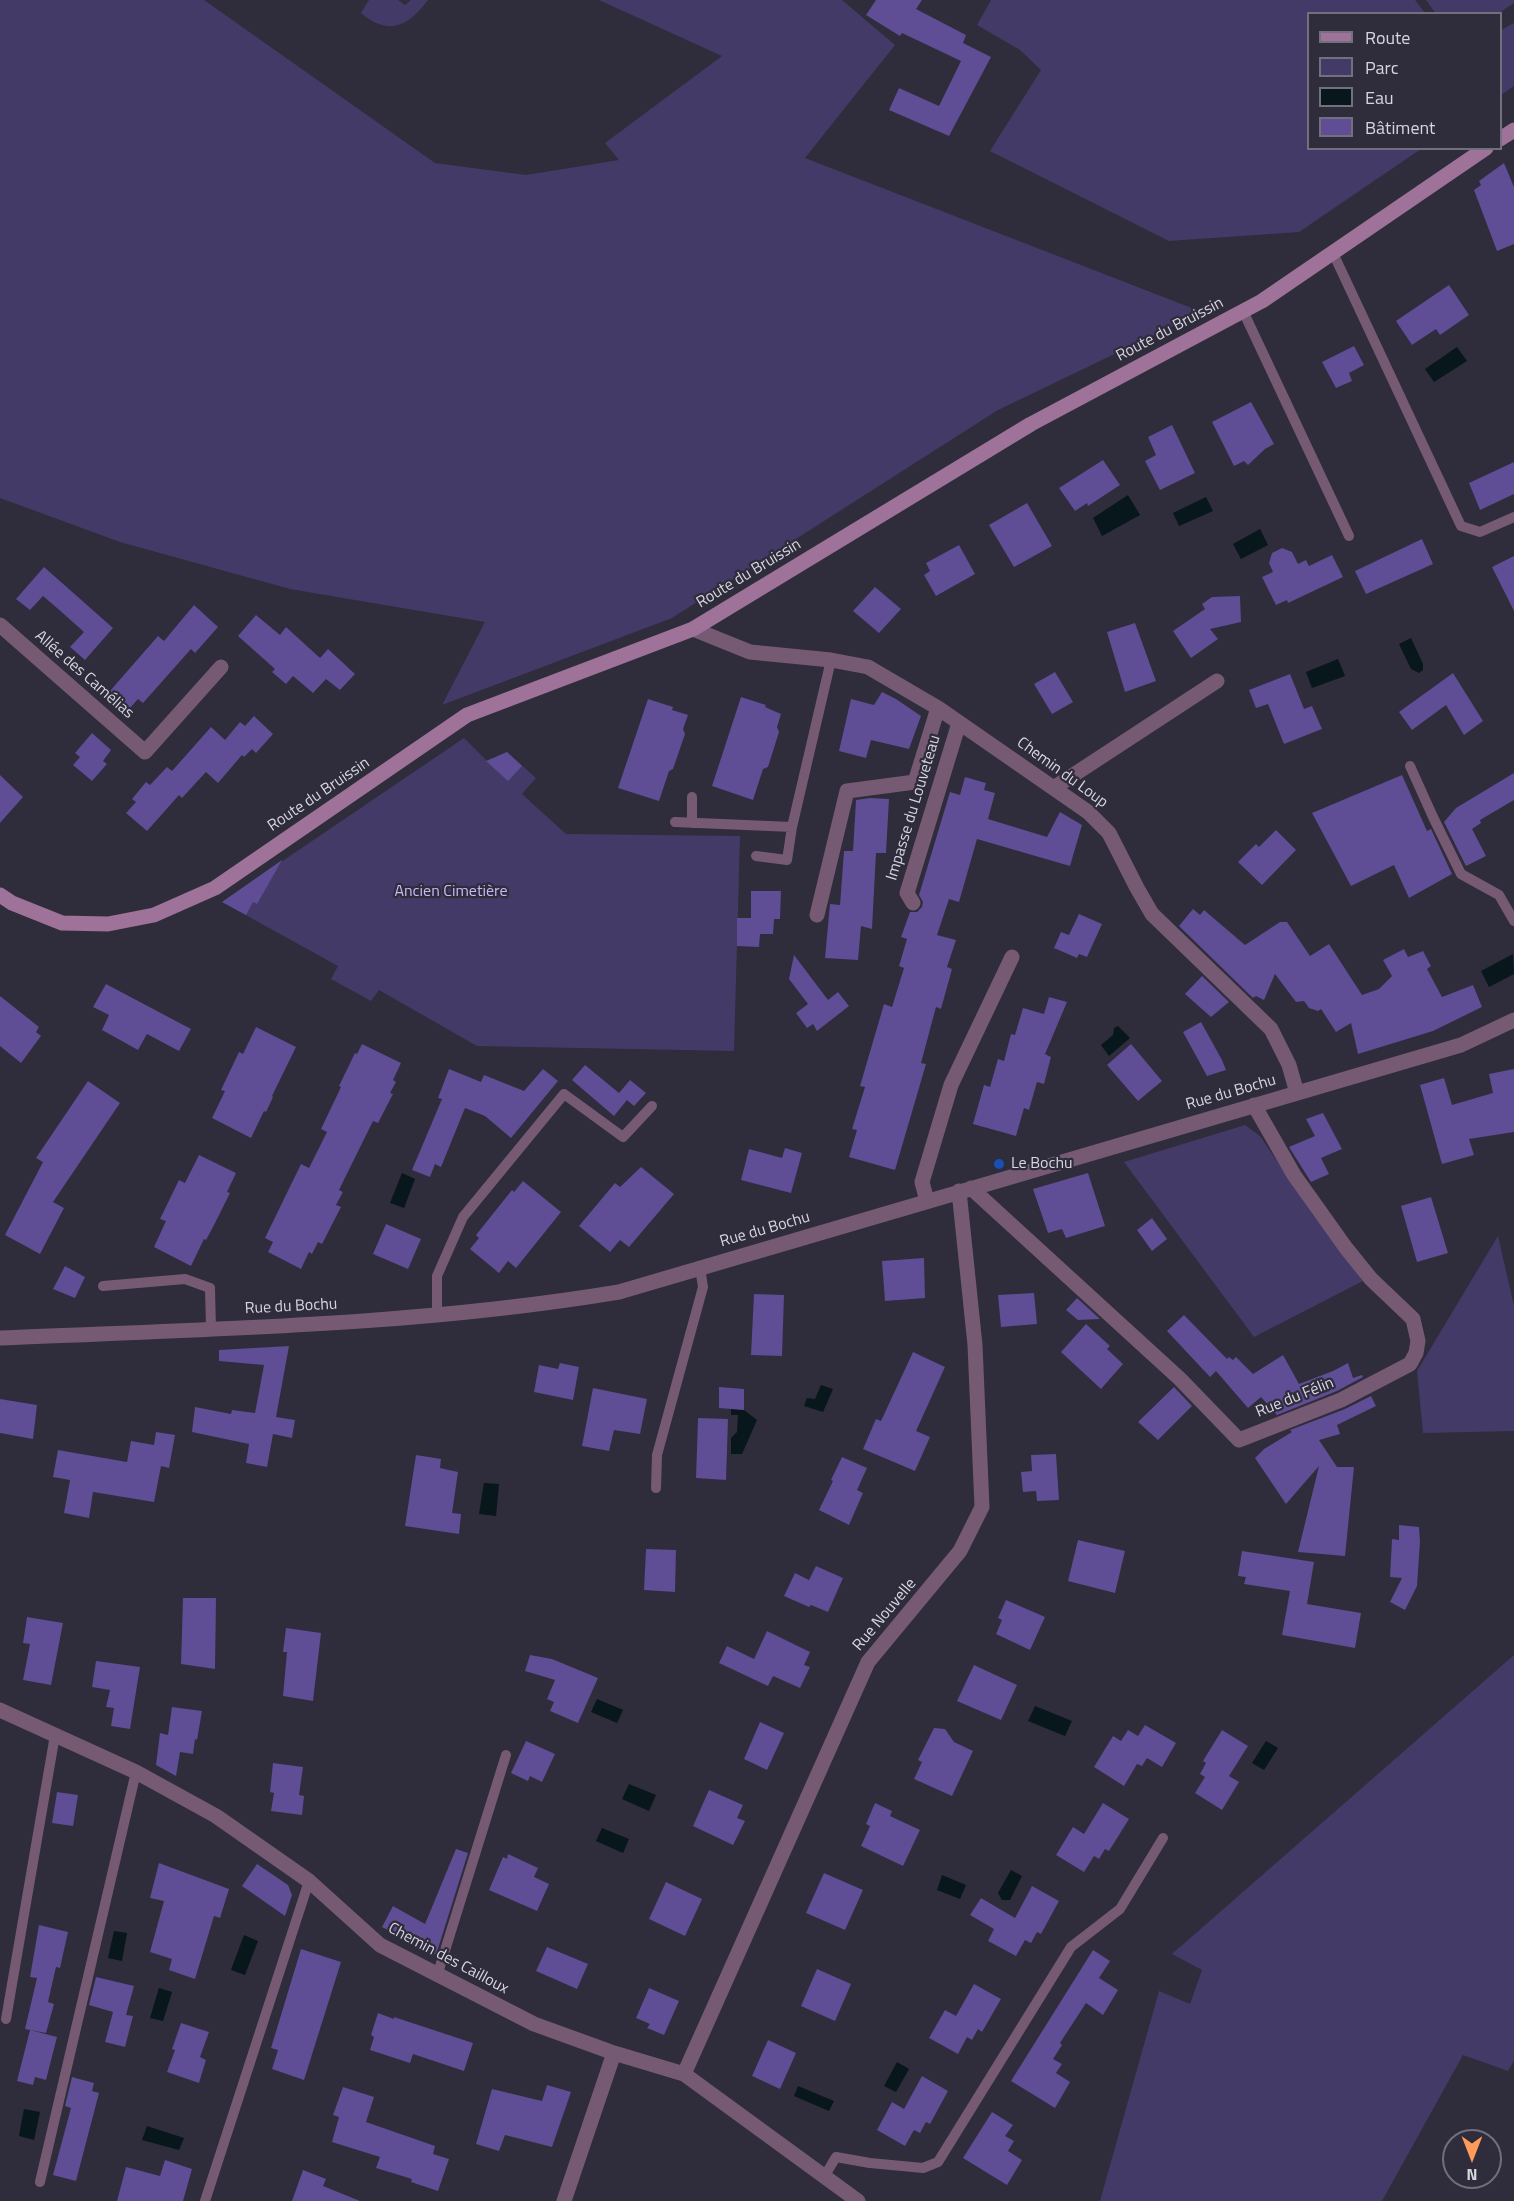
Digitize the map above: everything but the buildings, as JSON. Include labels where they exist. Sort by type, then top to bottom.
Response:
[{"type":"street","name":"Route du Bruissin","points":[[0,895],[12,903],[62,923],[108,924],[154,915],[215,888],[467,716],[693,629],[1031,424],[1262,301],[1483,150]]},
{"type":"street","name":"Allée des Camélias","points":[[0,625],[145,752],[221,667]]},
{"type":"street","name":"Chemin du Loup","points":[[693,629],[750,652],[831,660],[868,667],[938,708],[1088,812],[1109,833],[1152,914],[1270,1029],[1289,1065],[1297,1093]]},
{"type":"street","points":[[1055,787],[1217,681]]},
{"type":"street","points":[[816,915],[847,791],[915,782],[938,708]]},
{"type":"street","name":"Impasse du Louveteau","points":[[913,903],[907,893],[959,723]]},
{"type":"street","points":[[927,1201],[922,1182],[951,1085],[1012,957]]},
{"type":"street","name":"Rue du Bochu","points":[[0,1338],[296,1326],[437,1316],[536,1306],[619,1292],[1461,1045],[1514,1020]]},
{"type":"street","name":"Rue du Félin","points":[[965,1190],[1180,1379],[1239,1440],[1341,1400],[1410,1364],[1416,1353],[1418,1341],[1413,1319],[1371,1279],[1346,1248],[1294,1175],[1254,1105]]},
{"type":"street","name":"Rue Nouvelle","points":[[684,2074],[868,1662],[960,1551],[982,1507],[965,1190]]},
{"type":"street","name":"Chemin des Cailloux","points":[[0,1710],[136,1772],[216,1816],[309,1881],[380,1945],[437,1976],[534,2024],[614,2053],[684,2074],[858,2201]]},
{"type":"street","points":[[564,2201],[614,2053]]},
{"type":"lane","points":[[1333,253],[1461,526],[1480,532],[1514,517]]},
{"type":"lane","points":[[1243,311],[1349,536]]},
{"type":"lane","points":[[756,856],[787,860],[792,827],[831,660]]},
{"type":"lane","points":[[1410,766],[1432,818],[1461,874],[1499,895],[1514,921]]},
{"type":"lane","points":[[692,797],[692,823]]},
{"type":"lane","points":[[675,822],[792,827]]},
{"type":"lane","points":[[437,1316],[437,1276],[463,1217],[564,1094],[623,1137],[652,1106]]},
{"type":"lane","points":[[656,1488],[657,1455],[703,1287],[700,1268]]},
{"type":"lane","points":[[103,1286],[185,1279],[210,1288],[212,1329]]},
{"type":"lane","points":[[6,2019],[56,1735]]},
{"type":"lane","points":[[437,1976],[506,1755]]},
{"type":"lane","points":[[40,2182],[136,1772]]},
{"type":"lane","points":[[824,2177],[836,2157],[923,2169],[938,2162],[1071,1947],[1120,1909],[1163,1838]]},
{"type":"lane","points":[[205,2201],[309,1881]]},
{"type":"green space","points":[[0,0],[204,0],[435,163],[526,175],[619,160],[605,143],[722,56],[599,0],[842,0],[895,45],[805,158],[1202,312],[998,410],[672,618],[442,705],[485,622],[290,589],[120,542],[0,498]]},
{"type":"green space","points":[[369,0],[398,0],[405,5],[411,0],[428,0],[413,17],[397,25],[389,26],[371,20],[361,13]]},
{"type":"green space","points":[[991,0],[1415,0],[1424,12],[1307,12],[1307,150],[1420,150],[1299,232],[1169,241],[990,151],[1041,70],[1020,50],[977,25]]},
{"type":"green space","points":[[1426,0],[1514,0],[1514,3],[1500,12],[1435,12]]},
{"type":"green space","points":[[1514,23],[1514,86],[1502,94],[1502,29]]},
{"type":"green space","name":"Ancien Cimetière","points":[[464,738],[489,763],[507,752],[536,778],[522,794],[566,834],[740,836],[734,1051],[477,1046],[379,990],[371,1001],[331,979],[338,966],[222,902]]},
{"type":"green space","points":[[1245,1125],[1260,1136],[1315,1217],[1363,1281],[1254,1337],[1124,1162]]},
{"type":"green space","points":[[1498,1236],[1514,1306],[1514,1431],[1423,1433],[1417,1371]]},
{"type":"green space","points":[[1514,1655],[1514,2061],[1508,2071],[1463,2055],[1382,2201],[1100,2201],[1159,1991],[1190,2004],[1202,1970],[1172,1954]]},
{"type":"water","points":[[1457,347],[1467,361],[1434,382],[1425,369]]},
{"type":"water","points":[[1128,495],[1140,515],[1102,536],[1093,518]]},
{"type":"water","points":[[1206,497],[1213,511],[1179,526],[1173,513]]},
{"type":"water","points":[[1260,529],[1268,545],[1241,559],[1233,544]]},
{"type":"water","points":[[1411,638],[1423,664],[1423,670],[1419,673],[1411,669],[1399,644]]},
{"type":"water","points":[[1338,659],[1345,676],[1312,688],[1306,672]]},
{"type":"water","points":[[1513,954],[1514,974],[1489,987],[1481,971]]},
{"type":"water","points":[[1118,1026],[1130,1038],[1109,1056],[1101,1045],[1113,1035],[1114,1028]]},
{"type":"water","points":[[402,1173],[415,1179],[404,1208],[390,1203]]},
{"type":"water","points":[[821,1385],[833,1389],[823,1412],[804,1406],[807,1398],[815,1399]]},
{"type":"water","points":[[731,1409],[744,1410],[757,1420],[742,1454],[731,1454],[731,1438],[737,1432],[738,1415],[731,1415]]},
{"type":"water","points":[[484,1483],[499,1484],[496,1516],[479,1514]]},
{"type":"water","points":[[597,1699],[623,1710],[617,1723],[591,1712]]},
{"type":"water","points":[[1035,1706],[1072,1721],[1065,1736],[1028,1721]]},
{"type":"water","points":[[1266,1741],[1278,1748],[1264,1770],[1252,1763]]},
{"type":"water","points":[[629,1784],[656,1795],[649,1811],[622,1799]]},
{"type":"water","points":[[602,1828],[629,1839],[623,1853],[596,1841]]},
{"type":"water","points":[[1011,1870],[1022,1876],[1010,1900],[1002,1900],[998,1893]]},
{"type":"water","points":[[942,1875],[966,1885],[960,1899],[937,1890]]},
{"type":"water","points":[[114,1931],[127,1933],[122,1961],[108,1958]]},
{"type":"water","points":[[244,1935],[258,1941],[245,1975],[231,1970]]},
{"type":"water","points":[[159,1988],[172,1992],[163,2021],[150,2018]]},
{"type":"water","points":[[897,2062],[909,2069],[896,2092],[884,2086]]},
{"type":"water","points":[[798,2086],[834,2101],[829,2111],[794,2096]]},
{"type":"water","points":[[24,2109],[40,2112],[34,2140],[19,2136]]},
{"type":"water","points":[[147,2126],[184,2138],[179,2150],[142,2140]]},
{"type":"place","name":"Le Bochu","points":[[999,1164]]}]
